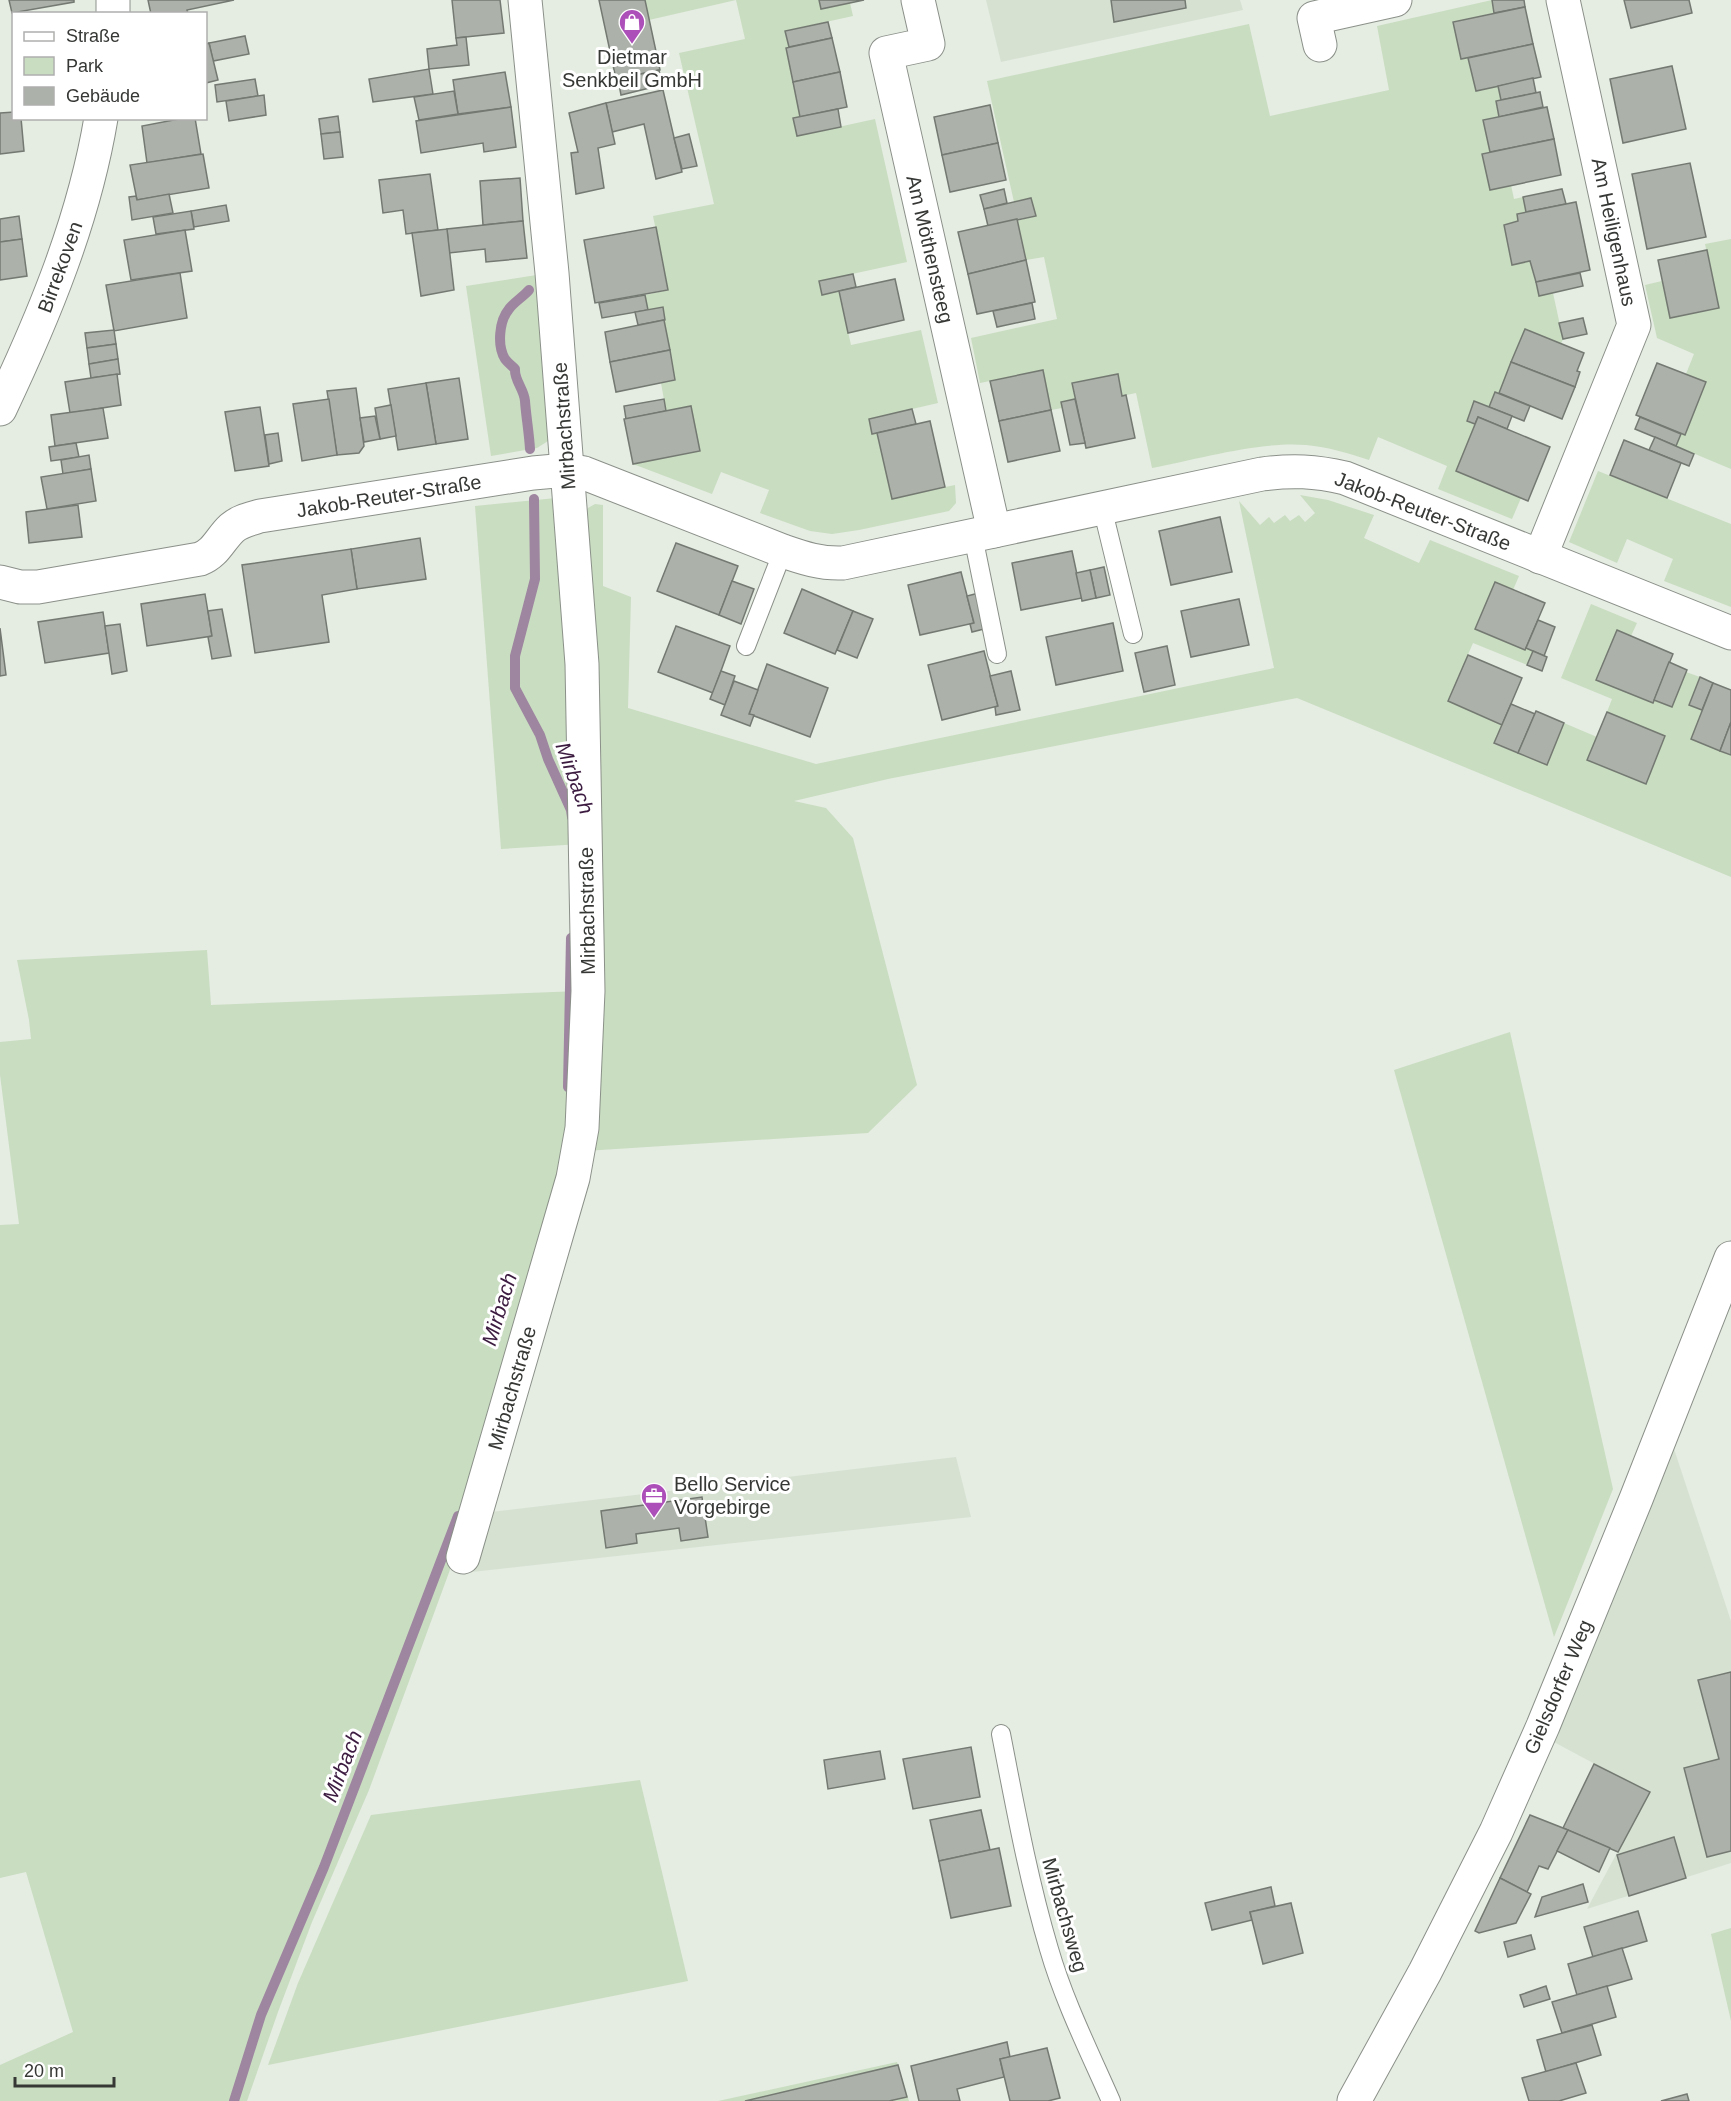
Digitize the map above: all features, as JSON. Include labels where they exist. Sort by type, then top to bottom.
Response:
[{"type":"street","name":"Mirbachstraße","points":[[463,1557],[573,1179],[582,1128],[588,991],[582,664],[552,273],[525,0]]},
{"type":"street","name":"Am Möthensteeg","points":[[918,0],[928,44],[886,53],[983,534]]},
{"type":"street","points":[[1320,45],[1314,18],[1395,0]]},
{"type":"street","name":"Am Heiligenhaus","points":[[1540,557],[1634,325],[1563,0]]},
{"type":"street","name":"Birrekoven","points":[[0,409],[32,341],[79,214],[90,176],[101,120]]},
{"type":"street","name":"Jakob-Reuter-Straße","points":[[0,582],[20,587],[38,587],[200,559],[215,550],[232,528],[242,521],[260,516],[533,473],[567,470],[584,473],[814,562],[843,563],[1102,507],[1262,474],[1292,470],[1320,472],[1345,478],[1731,633]]},
{"type":"street","name":"Gielsdorfer Weg","points":[[1354,2101],[1430,1963],[1500,1821],[1543,1726],[1731,1258]]},
{"type":"lane","points":[[1102,507],[1133,634]]},
{"type":"lane","points":[[983,534],[997,654]]},
{"type":"lane","points":[[746,646],[783,551]]},
{"type":"lane","name":"Mirbachsweg","points":[[1001,1734],[1028,1872],[1049,1950],[1111,2101]]},
{"type":"shaded area","points":[[986,0],[1240,0],[1243,10],[1001,62]]},
{"type":"shaded area","points":[[1674,1449],[1731,1621],[1731,1863],[1587,1909],[1649,1793],[1552,1741]]},
{"type":"shaded area","points":[[956,1457],[971,1517],[463,1573],[482,1513]]},
{"type":"green space","points":[[645,0],[736,0],[649,20]]},
{"type":"green space","points":[[736,0],[819,0],[822,9],[850,3],[853,16],[785,31],[789,47],[786,48],[800,117],[797,136],[875,119],[907,262],[820,281],[822,294],[839,291],[851,345],[921,330],[938,403],[869,419],[872,433],[877,433],[892,498],[955,485],[956,503],[949,511],[832,534],[810,531],[760,513],[769,490],[721,472],[712,494],[633,464],[700,451],[691,406],[666,411],[661,383],[675,380],[665,319],[663,308],[648,310],[645,295],[668,290],[653,216],[714,204],[679,53],[745,39]]},
{"type":"green space","points":[[1492,0],[1494,13],[1454,22],[1462,59],[1468,58],[1476,91],[1498,86],[1501,100],[1496,102],[1499,117],[1483,120],[1490,152],[1482,154],[1511,185],[1514,199],[1523,197],[1526,212],[1517,214],[1518,221],[1504,225],[1512,264],[1530,261],[1539,296],[1553,293],[1563,339],[1561,344],[1525,329],[1499,393],[1495,392],[1489,407],[1474,402],[1467,420],[1475,424],[1456,471],[1521,498],[1512,519],[1438,489],[1447,466],[1378,437],[1369,460],[1322,447],[1288,444],[1229,452],[1152,468],[1136,393],[1122,396],[1118,374],[1072,383],[1075,399],[1061,402],[1062,408],[1051,410],[1043,370],[980,383],[971,338],[1057,319],[1044,257],[1026,260],[1017,221],[1036,216],[1031,198],[1014,202],[987,81],[1249,24],[1270,116],[1389,90],[1377,26]]},
{"type":"green space","points":[[1731,239],[1731,469],[1676,446],[1681,434],[1685,435],[1706,382],[1686,374],[1694,354],[1657,338],[1645,285],[1662,281],[1670,318],[1719,308],[1705,244]]},
{"type":"green space","points":[[543,274],[552,431],[548,441],[537,448],[491,456],[466,286]]},
{"type":"green space","points":[[1598,471],[1731,524],[1731,607],[1664,581],[1673,559],[1627,539],[1617,563],[1569,542]]},
{"type":"green space","points":[[1300,495],[1328,500],[1374,515],[1364,538],[1419,563],[1430,540],[1519,576],[1513,590],[1495,582],[1475,629],[1524,650],[1526,648],[1533,651],[1527,665],[1473,643],[1448,701],[1502,725],[1494,744],[1546,764],[1564,723],[1597,737],[1646,784],[1665,736],[1607,712],[1612,699],[1561,678],[1591,604],[1637,623],[1631,636],[1617,630],[1597,680],[1652,703],[1654,700],[1671,707],[1686,672],[1700,677],[1689,704],[1702,710],[1691,739],[1731,755],[1731,877],[1297,698],[888,779],[794,801],[826,808],[853,838],[917,1085],[868,1133],[585,1151],[585,518],[588,508],[595,504],[603,505],[603,586],[631,597],[628,708],[816,764],[1274,668],[1239,501],[1260,525],[1269,517],[1274,523],[1285,515],[1290,521],[1299,515],[1305,522],[1315,513]]},
{"type":"green space","points":[[556,498],[581,844],[501,849],[475,506]]},
{"type":"green space","points":[[207,950],[211,1005],[580,991],[575,1145],[458,1548],[369,1790],[312,1922],[247,2101],[0,2101],[0,2065],[73,2032],[26,1872],[0,1878],[0,1225],[19,1224],[0,1075],[0,1042],[31,1039],[17,960]]},
{"type":"green space","points":[[1510,1032],[1613,1489],[1554,1637],[1394,1070]]},
{"type":"green space","points":[[640,1780],[688,1981],[268,2065],[298,1983],[371,1815]]},
{"type":"green space","points":[[1731,1928],[1731,2021],[1711,1934]]},
{"type":"green space","points":[[897,2062],[909,2101],[718,2101]]},
{"type":"building","points":[[9,0],[74,0],[74,2],[12,13]]},
{"type":"building","points":[[148,0],[234,0],[187,10],[188,12],[151,12]]},
{"type":"building","points":[[452,0],[500,0],[504,33],[456,38]]},
{"type":"building","name":"Dietmar Senkbeil GmbH","points":[[599,0],[645,0],[660,70],[616,79]]},
{"type":"building","points":[[819,0],[864,0],[821,9]]},
{"type":"building","points":[[1111,0],[1185,0],[1186,8],[1114,22]]},
{"type":"building","points":[[1492,0],[1524,0],[1525,7],[1494,13]]},
{"type":"building","points":[[1624,0],[1689,0],[1692,13],[1631,28]]},
{"type":"building","points":[[1525,7],[1533,44],[1461,59],[1453,22]]},
{"type":"building","points":[[828,22],[832,38],[789,47],[785,31]]},
{"type":"building","points":[[245,36],[249,54],[213,61],[209,43]]},
{"type":"building","points":[[466,37],[469,65],[429,69],[427,49],[457,45],[456,38]]},
{"type":"building","points":[[832,38],[840,72],[793,82],[786,48]]},
{"type":"building","points":[[209,43],[218,80],[207,83],[207,44]]},
{"type":"building","points":[[1533,44],[1541,77],[1476,91],[1468,58]]},
{"type":"building","points":[[1672,66],[1686,129],[1623,143],[1610,79]]},
{"type":"building","points":[[429,69],[433,94],[373,102],[369,79]]},
{"type":"building","points":[[659,70],[662,85],[621,95],[618,79]]},
{"type":"building","points":[[505,72],[511,107],[458,114],[453,80]]},
{"type":"building","points":[[840,72],[847,107],[800,117],[793,82]]},
{"type":"building","points":[[1533,78],[1536,93],[1501,100],[1498,86]]},
{"type":"building","points":[[255,79],[258,96],[217,102],[215,85]]},
{"type":"building","points":[[663,90],[682,172],[656,179],[644,124],[612,132],[606,103]]},
{"type":"building","points":[[454,91],[458,114],[419,120],[414,97]]},
{"type":"building","points":[[1540,92],[1543,107],[1499,117],[1496,101]]},
{"type":"building","points":[[264,95],[266,115],[229,121],[226,101]]},
{"type":"building","points":[[606,103],[615,144],[598,148],[604,188],[576,194],[571,153],[578,152],[569,113]]},
{"type":"building","points":[[990,105],[998,143],[942,155],[934,117]]},
{"type":"building","points":[[511,107],[516,147],[484,152],[483,143],[421,153],[416,121]]},
{"type":"building","points":[[1547,107],[1554,139],[1490,152],[1483,120]]},
{"type":"building","points":[[838,109],[841,127],[797,136],[793,118]]},
{"type":"building","points":[[12,112],[12,120],[21,120],[24,151],[0,154],[0,113]]},
{"type":"building","points":[[338,116],[340,132],[321,134],[319,119]]},
{"type":"building","points":[[174,120],[195,120],[201,154],[147,163],[142,126]]},
{"type":"building","points":[[340,132],[343,157],[324,159],[321,134]]},
{"type":"building","points":[[689,134],[697,166],[682,169],[674,138]]},
{"type":"building","points":[[1554,139],[1561,175],[1490,190],[1482,154]]},
{"type":"building","points":[[998,143],[1006,180],[950,192],[942,155]]},
{"type":"building","points":[[203,154],[209,188],[137,200],[130,165]]},
{"type":"building","points":[[1690,163],[1706,237],[1647,249],[1632,174]]},
{"type":"building","points":[[430,174],[438,230],[406,234],[403,210],[383,213],[379,180]]},
{"type":"building","points":[[520,178],[523,221],[483,225],[480,181]]},
{"type":"building","points":[[1004,189],[1007,203],[984,209],[980,195]]},
{"type":"building","points":[[1562,189],[1566,204],[1526,212],[1523,197]]},
{"type":"building","points":[[169,194],[173,213],[132,220],[129,197],[136,196],[137,200]]},
{"type":"building","points":[[1031,198],[1036,216],[988,226],[984,209]]},
{"type":"building","points":[[1576,202],[1590,270],[1536,282],[1530,261],[1512,265],[1504,225],[1518,221],[1517,214]]},
{"type":"building","points":[[226,205],[229,221],[194,227],[191,211]]},
{"type":"building","points":[[191,211],[194,229],[156,234],[153,217]]},
{"type":"building","points":[[19,216],[22,239],[0,242],[0,219]]},
{"type":"building","points":[[1017,219],[1026,260],[968,274],[958,232]]},
{"type":"building","points":[[523,221],[527,258],[486,262],[485,249],[449,253],[447,229]]},
{"type":"building","points":[[656,227],[668,290],[595,303],[584,240]]},
{"type":"building","points":[[447,229],[454,290],[421,296],[412,233]]},
{"type":"building","points":[[185,230],[192,271],[131,280],[124,240]]},
{"type":"building","points":[[22,239],[27,276],[0,280],[0,242]]},
{"type":"building","points":[[1707,250],[1719,308],[1670,318],[1658,260]]},
{"type":"building","points":[[1026,260],[1035,302],[977,314],[968,274]]},
{"type":"building","points":[[180,273],[187,318],[114,331],[106,285]]},
{"type":"building","points":[[1580,273],[1583,286],[1539,296],[1536,282]]},
{"type":"building","points":[[853,274],[856,287],[822,295],[819,281]]},
{"type":"building","points":[[895,279],[904,320],[848,333],[839,291]]},
{"type":"building","points":[[645,295],[648,310],[602,318],[599,303]]},
{"type":"building","points":[[1032,303],[1035,319],[997,327],[993,311]]},
{"type":"building","points":[[663,307],[665,320],[638,325],[635,312]]},
{"type":"building","points":[[1583,318],[1587,334],[1563,339],[1559,323]]},
{"type":"building","points":[[664,320],[670,350],[610,362],[605,332]]},
{"type":"building","points":[[1525,329],[1584,353],[1577,371],[1580,372],[1575,387],[1511,362]]},
{"type":"building","points":[[114,330],[116,344],[87,348],[85,333]]},
{"type":"building","points":[[116,344],[118,359],[89,364],[87,348]]},
{"type":"building","points":[[670,350],[675,380],[616,392],[610,362]]},
{"type":"building","points":[[118,359],[120,374],[91,378],[89,364]]},
{"type":"building","points":[[1511,362],[1575,387],[1562,419],[1499,393]]},
{"type":"building","points":[[1657,363],[1706,382],[1685,435],[1636,415]]},
{"type":"building","points":[[1043,370],[1051,410],[999,421],[990,381]]},
{"type":"building","points":[[117,374],[121,405],[70,413],[65,382]]},
{"type":"building","points":[[1118,374],[1122,396],[1126,395],[1135,438],[1086,448],[1072,383]]},
{"type":"building","points":[[459,378],[468,439],[436,444],[426,383]]},
{"type":"building","points":[[426,383],[436,444],[398,450],[388,389]]},
{"type":"building","points":[[356,388],[364,446],[359,453],[337,455],[327,391]]},
{"type":"building","points":[[1495,392],[1530,406],[1524,421],[1489,407]]},
{"type":"building","points":[[329,399],[337,455],[302,461],[293,404]]},
{"type":"building","points":[[664,399],[666,411],[626,419],[624,406]]},
{"type":"building","points":[[1075,399],[1085,443],[1070,445],[1061,402]]},
{"type":"building","points":[[1474,401],[1512,416],[1507,429],[1478,417],[1475,424],[1467,421]]},
{"type":"building","points":[[391,405],[396,436],[380,439],[375,408]]},
{"type":"building","points":[[691,406],[700,451],[633,464],[624,419]]},
{"type":"building","points":[[260,407],[269,466],[235,471],[225,412]]},
{"type":"building","points":[[103,408],[108,438],[55,446],[51,415]]},
{"type":"building","points":[[912,409],[916,424],[872,434],[869,419]]},
{"type":"building","points":[[1051,410],[1060,451],[1008,462],[999,421]]},
{"type":"building","points":[[375,416],[380,439],[364,442],[360,418]]},
{"type":"building","points":[[1478,417],[1550,447],[1528,501],[1456,471]]},
{"type":"building","points":[[1640,417],[1681,434],[1676,446],[1635,429]]},
{"type":"building","points":[[930,421],[945,487],[892,499],[877,433]]},
{"type":"building","points":[[278,433],[282,461],[269,464],[265,435]]},
{"type":"building","points":[[1655,437],[1694,454],[1689,466],[1649,450]]},
{"type":"building","points":[[1624,440],[1681,463],[1667,498],[1610,475]]},
{"type":"building","points":[[76,443],[79,457],[51,461],[49,447]]},
{"type":"building","points":[[89,455],[91,469],[63,474],[61,460]]},
{"type":"building","points":[[91,469],[96,501],[47,509],[41,477]]},
{"type":"building","points":[[78,505],[82,537],[29,543],[26,512]]},
{"type":"building","points":[[1220,517],[1232,572],[1171,585],[1159,531]]},
{"type":"building","points":[[420,538],[426,579],[357,589],[351,549]]},
{"type":"building","points":[[676,543],[738,566],[719,615],[657,591]]},
{"type":"building","points":[[351,549],[357,589],[322,595],[329,642],[255,653],[242,565]]},
{"type":"building","points":[[1072,551],[1082,598],[1021,610],[1012,563]]},
{"type":"building","points":[[1104,567],[1110,595],[1096,598],[1090,570]]},
{"type":"building","points":[[1090,570],[1096,598],[1082,601],[1076,573]]},
{"type":"building","points":[[961,572],[974,623],[920,635],[908,585]]},
{"type":"building","points":[[732,581],[754,589],[741,624],[719,615]]},
{"type":"building","points":[[1495,582],[1545,603],[1525,650],[1475,629]]},
{"type":"building","points":[[802,589],[853,611],[835,654],[784,633]]},
{"type":"building","points":[[979,593],[988,628],[972,632],[970,624],[974,623],[967,596]]},
{"type":"building","points":[[205,594],[212,636],[147,646],[141,604]]},
{"type":"building","points":[[1239,599],[1249,645],[1191,657],[1181,611]]},
{"type":"building","points":[[222,609],[231,656],[212,659],[208,637],[212,636],[208,611]]},
{"type":"building","points":[[853,611],[873,619],[857,658],[837,650]]},
{"type":"building","points":[[103,612],[109,653],[45,663],[38,622]]},
{"type":"building","points":[[1538,620],[1555,627],[1544,656],[1526,648]]},
{"type":"building","points":[[1113,623],[1123,671],[1056,685],[1046,637]]},
{"type":"building","points":[[120,624],[127,671],[112,674],[105,626]]},
{"type":"building","points":[[676,626],[730,646],[713,693],[658,672]]},
{"type":"building","points":[[0,628],[6,675],[0,676]]},
{"type":"building","points":[[1617,630],[1673,654],[1653,703],[1596,680]]},
{"type":"building","points":[[1167,646],[1175,685],[1144,692],[1135,653]]},
{"type":"building","points":[[984,651],[998,706],[942,720],[928,665]]},
{"type":"building","points":[[1533,651],[1547,657],[1542,671],[1527,665]]},
{"type":"building","points":[[1468,655],[1522,678],[1502,725],[1448,701]]},
{"type":"building","points":[[1669,662],[1687,670],[1672,707],[1654,700]]},
{"type":"building","points":[[767,664],[828,688],[810,737],[749,714]]},
{"type":"building","points":[[721,671],[735,676],[725,705],[710,699]]},
{"type":"building","points":[[1011,671],[1020,710],[996,715],[995,707],[998,706],[990,676]]},
{"type":"building","points":[[1700,677],[1713,683],[1702,710],[1689,705]]},
{"type":"building","points":[[734,681],[758,690],[749,714],[754,715],[750,726],[721,715]]},
{"type":"building","points":[[1713,683],[1731,690],[1731,722],[1720,751],[1691,739]]},
{"type":"building","points":[[1511,704],[1535,714],[1518,753],[1494,743]]},
{"type":"building","points":[[1536,711],[1564,723],[1547,765],[1518,753]]},
{"type":"building","points":[[1607,712],[1665,736],[1646,784],[1587,760]]},
{"type":"building","points":[[1731,722],[1731,755],[1720,751]]},
{"type":"building","name":"Bello Service Vorgebirge","points":[[702,1497],[708,1537],[681,1541],[679,1528],[636,1534],[637,1543],[606,1548],[601,1511]]},
{"type":"building","points":[[1731,1672],[1731,1851],[1707,1857],[1684,1768],[1719,1759],[1698,1680]]},
{"type":"building","points":[[971,1747],[980,1797],[913,1809],[903,1759]]},
{"type":"building","points":[[880,1751],[885,1779],[828,1789],[824,1760]]},
{"type":"building","points":[[1594,1764],[1650,1792],[1618,1852],[1563,1828]]},
{"type":"building","points":[[981,1810],[990,1850],[939,1861],[930,1820]]},
{"type":"building","points":[[1530,1815],[1568,1830],[1548,1869],[1539,1866],[1527,1892],[1500,1878]]},
{"type":"building","points":[[1568,1830],[1610,1848],[1599,1872],[1557,1851]]},
{"type":"building","points":[[1674,1837],[1686,1878],[1629,1896],[1617,1855]]},
{"type":"building","points":[[999,1848],[1011,1906],[951,1918],[939,1861]]},
{"type":"building","points":[[1500,1878],[1531,1894],[1516,1923],[1479,1933],[1475,1931]]},
{"type":"building","points":[[1583,1884],[1588,1902],[1535,1917],[1542,1897]]},
{"type":"building","points":[[1271,1887],[1275,1906],[1250,1912],[1252,1920],[1212,1930],[1205,1903]]},
{"type":"building","points":[[1291,1903],[1303,1953],[1263,1964],[1250,1912]]},
{"type":"building","points":[[1638,1911],[1647,1941],[1593,1957],[1584,1927]]},
{"type":"building","points":[[1531,1935],[1535,1949],[1508,1957],[1504,1942]]},
{"type":"building","points":[[1622,1948],[1632,1979],[1577,1995],[1568,1964]]},
{"type":"building","points":[[1546,1986],[1550,1999],[1524,2007],[1520,1995]]},
{"type":"building","points":[[1607,1986],[1616,2017],[1562,2033],[1552,2002]]},
{"type":"building","points":[[1592,2025],[1601,2055],[1546,2072],[1537,2040]]},
{"type":"building","points":[[1007,2042],[1010,2057],[1000,2059],[1004,2077],[957,2089],[960,2101],[919,2101],[911,2066]]},
{"type":"building","points":[[1047,2048],[1060,2098],[1048,2101],[1010,2101],[1000,2059]]},
{"type":"building","points":[[1576,2063],[1586,2093],[1559,2101],[1529,2101],[1522,2078]]},
{"type":"building","points":[[898,2065],[907,2097],[889,2101],[745,2101]]},
{"type":"building","points":[[1687,2094],[1689,2101],[1661,2101]]},
{"type":"waterway","name":"Mirbach","points":[[529,290],[511,306],[506,314],[501,327],[500,341],[502,354],[515,369],[524,397],[530,449]]},
{"type":"waterway","name":"Mirbach","points":[[534,499],[535,579],[515,656],[515,688],[540,735],[572,817]]},
{"type":"waterway","name":"Mirbach","points":[[568,1087],[571,938]]},
{"type":"waterway","name":"Mirbach","points":[[234,2101],[261,2015],[324,1867],[458,1516]]},
{"type":"place","name":"Dietmar Senkbeil GmbH","points":[[632,45]]},
{"type":"place","name":"Bello Service Vorgebirge","points":[[654,1519]]}]
